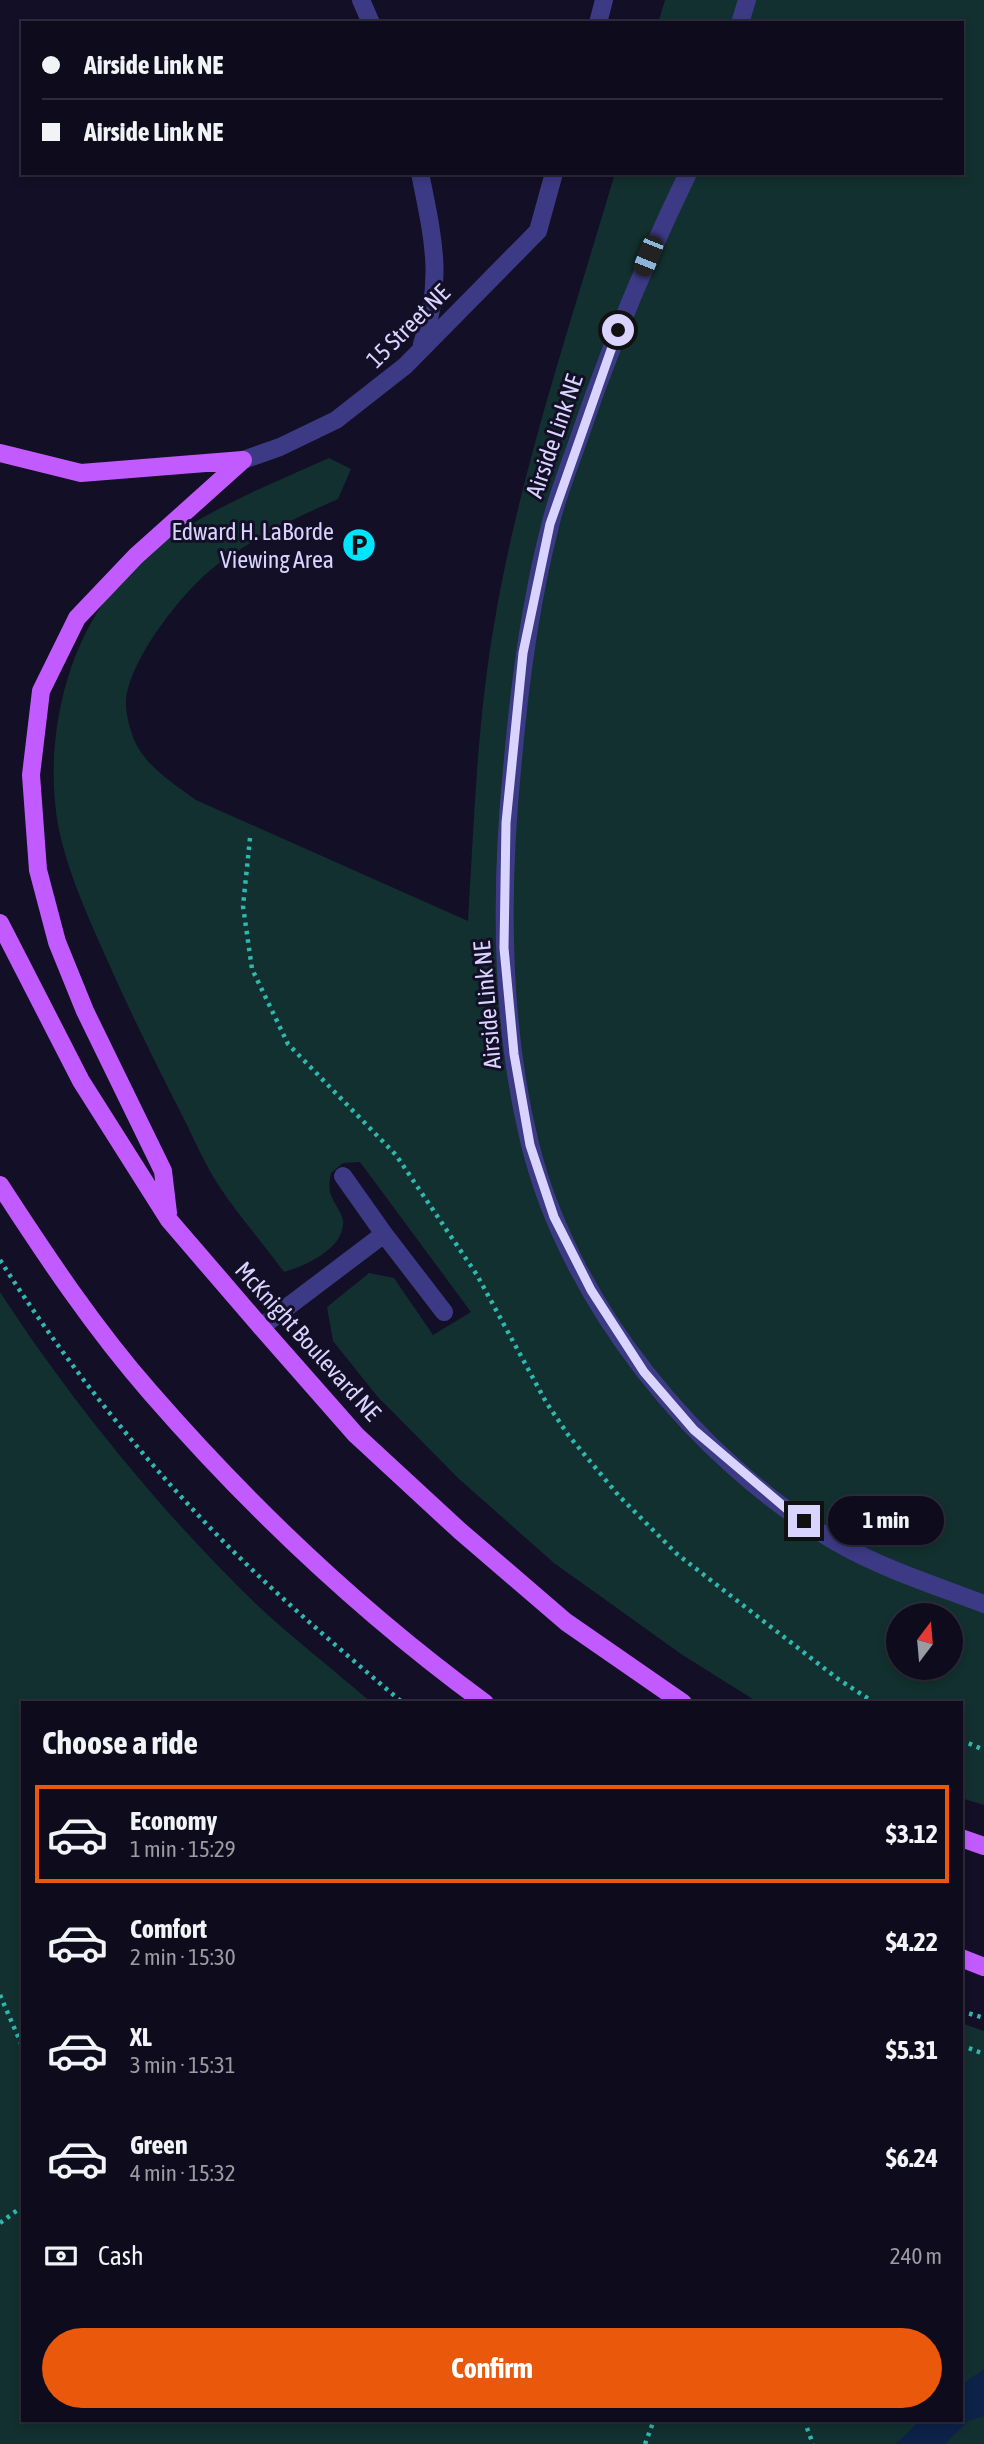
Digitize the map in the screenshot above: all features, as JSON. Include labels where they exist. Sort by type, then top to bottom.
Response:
[{"type":"main road","points":[[0,453],[82,472],[243,460]]},
{"type":"main road","points":[[169,1220],[163,1171],[85,1011],[57,942],[38,870],[31,775],[41,691],[77,618],[136,556],[243,460]]},
{"type":"main road","name":"McKnight Boulevard NE","points":[[0,923],[81,1081],[169,1220],[261,1327],[356,1435],[460,1531],[566,1622],[680,1701]]},
{"type":"main road","points":[[0,1185],[49,1260],[149,1391],[283,1534],[418,1654],[482,1701]]},
{"type":"main road","points":[[963,1839],[984,1846]]},
{"type":"main road","points":[[963,1959],[984,1967]]},
{"type":"street","points":[[361,0],[370,21]]},
{"type":"street","points":[[599,21],[604,0]]},
{"type":"street","points":[[741,21],[747,0]]},
{"type":"street","points":[[419,175],[433,243],[436,284],[431,318],[421,348]]},
{"type":"street","name":"15 Street NE","points":[[243,460],[280,447],[336,420],[380,388],[538,231],[553,175]]},
{"type":"street","name":"Airside Link NE","points":[[687,175],[648,256],[608,354],[550,524],[523,653],[506,823],[504,948],[514,1054],[530,1145],[554,1217],[591,1290],[644,1372],[694,1430],[788,1510],[837,1542],[895,1572],[984,1604]]},
{"type":"street","points":[[343,1176],[444,1312]]},
{"type":"street","points":[[261,1327],[384,1234]]},
{"type":"path","points":[[250,838],[243,906],[252,970],[288,1045],[396,1155],[466,1257],[546,1402],[569,1436],[619,1496],[677,1554],[838,1679],[872,1701]]},
{"type":"path","points":[[0,1260],[44,1329],[78,1372],[121,1426],[220,1538],[307,1621],[401,1701]]},
{"type":"path","points":[[963,1741],[984,1750]]},
{"type":"path","points":[[0,1996],[21,2043]]},
{"type":"path","points":[[963,2012],[984,2018]]},
{"type":"path","points":[[963,2046],[984,2054]]},
{"type":"path","points":[[0,2223],[21,2207]]},
{"type":"path","points":[[645,2444],[653,2422]]},
{"type":"path","points":[[804,2422],[813,2444]]},
{"type":"green space","points":[[665,0],[984,0],[984,1805],[963,1799],[963,1701],[756,1701],[681,1654],[554,1563],[459,1479],[377,1396],[333,1341],[327,1307],[369,1273],[394,1278],[433,1335],[471,1312],[360,1162],[343,1163],[331,1173],[330,1193],[343,1221],[338,1240],[313,1260],[284,1272],[225,1194],[203,1159],[136,1022],[73,878],[62,843],[54,794],[57,730],[71,667],[83,637],[99,610],[117,585],[138,563],[188,526],[244,496],[329,458],[351,469],[338,499],[278,528],[221,562],[192,588],[160,626],[128,688],[126,705],[130,729],[146,759],[196,800],[468,921],[477,773],[488,662],[517,511],[614,175],[964,175],[964,21],[659,21]]},
{"type":"green space","points":[[0,1292],[87,1415],[186,1532],[269,1616],[370,1701],[21,1701],[21,2422],[963,2422],[963,2024],[984,2031],[984,2444],[0,2444]]},
{"type":"water","points":[[984,2369],[984,2416],[968,2421],[945,2444],[896,2444],[918,2422],[963,2422],[963,2384]]},
{"type":"place","name":"Edward H. LaBorde Viewing Area","points":[[359,545]]},
{"type":"route","points":[[618,330],[550,524],[523,653],[506,823],[504,948],[514,1054],[530,1145],[554,1217],[591,1290],[644,1372],[694,1430],[804,1521]]}]
